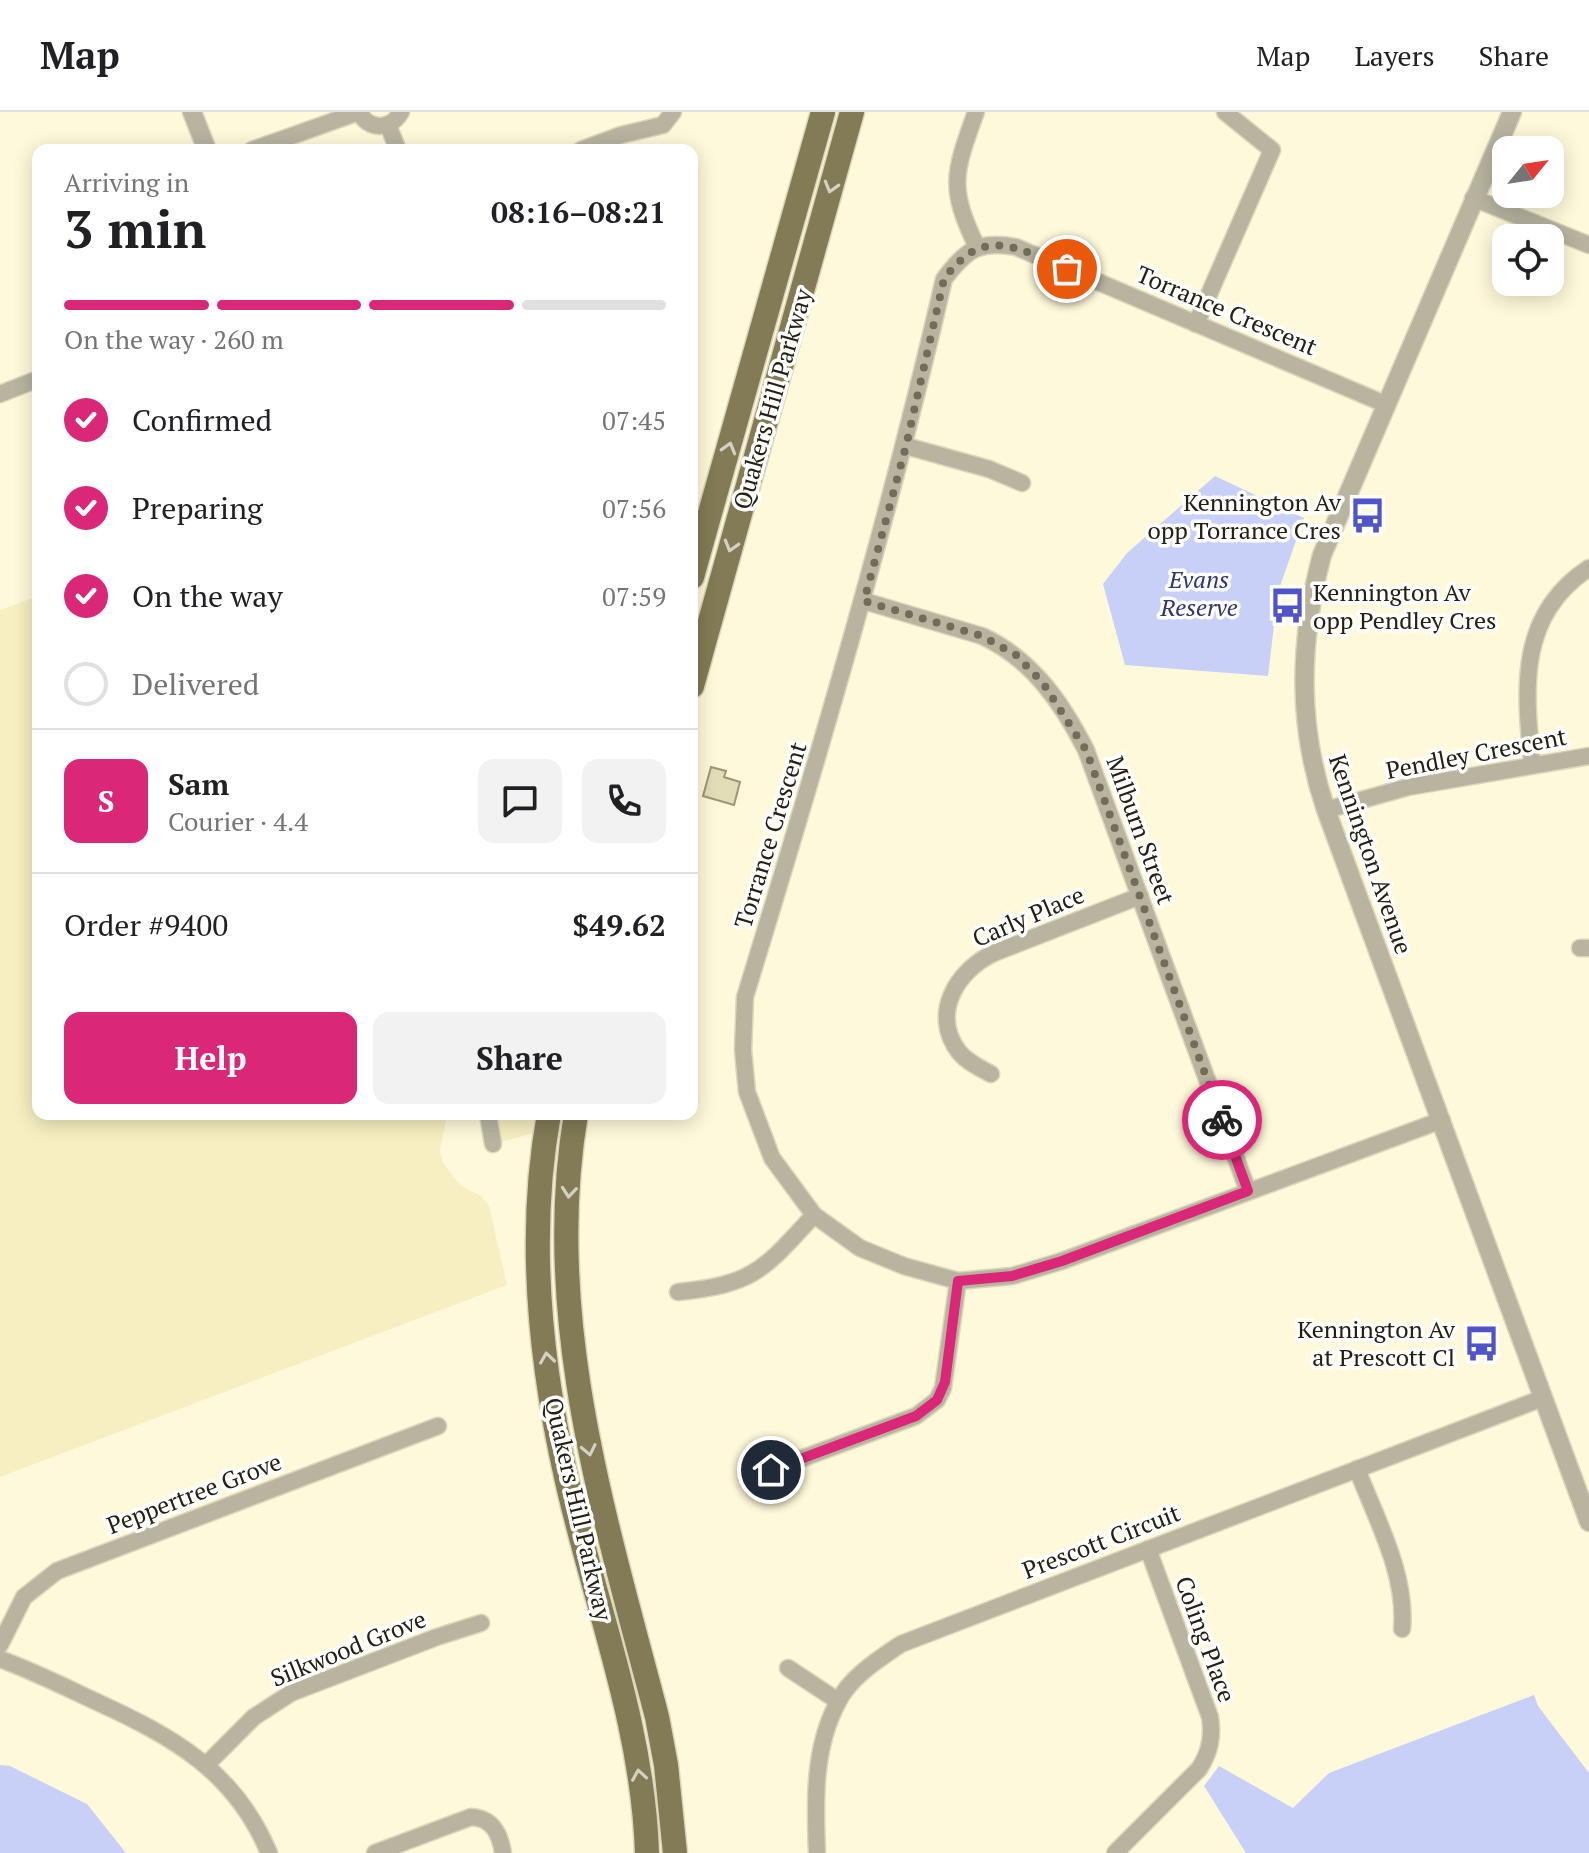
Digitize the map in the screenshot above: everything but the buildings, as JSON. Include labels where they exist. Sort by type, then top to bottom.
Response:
[{"type":"main road","name":"Quakers Hill Parkway","points":[[698,556],[823,112]]},
{"type":"main road","name":"Quakers Hill Parkway","points":[[698,664],[852,112]]},
{"type":"main road","name":"Quakers Hill Parkway","points":[[549,1120],[538,1261],[544,1341],[567,1482],[634,1738],[647,1853]]},
{"type":"main road","name":"Quakers Hill Parkway","points":[[575,1120],[568,1203],[572,1337],[580,1410],[657,1717],[666,1765],[675,1853]]},
{"type":"street","points":[[192,112],[205,144]]},
{"type":"street","points":[[269,144],[359,112],[368,123],[388,125]]},
{"type":"street","points":[[388,125],[401,112]]},
{"type":"street","points":[[597,144],[663,125],[673,112]]},
{"type":"street","points":[[976,112],[957,164],[955,191],[962,216],[977,247]]},
{"type":"street","points":[[1196,324],[1272,150],[1225,112]]},
{"type":"street","name":"Kennington Avenue","points":[[1512,112],[1322,555],[1309,610],[1303,705],[1310,754],[1326,810],[1589,1522]]},
{"type":"street","points":[[388,125],[396,144]]},
{"type":"street","points":[[1473,198],[1589,245]]},
{"type":"street","name":"Torrance Crescent","points":[[1385,404],[1016,247],[996,243],[977,247],[959,261],[944,279],[906,446],[864,601],[745,997],[743,1050],[747,1092],[772,1158],[814,1215],[860,1248],[904,1266],[958,1281],[1012,1276],[1062,1261],[1442,1120]]},
{"type":"street","points":[[0,394],[32,381]]},
{"type":"street","points":[[906,446],[989,469],[1022,483]]},
{"type":"street","points":[[1532,764],[1528,675],[1533,639],[1556,597],[1589,568]]},
{"type":"street","name":"Milburn Street","points":[[864,601],[1001,644],[1033,671],[1071,724],[1086,750],[1248,1191]]},
{"type":"street","name":"Pendley Crescent","points":[[1326,810],[1408,787],[1589,756]]},
{"type":"street","name":"Carly Place","points":[[991,1074],[959,1053],[949,1030],[948,1003],[961,976],[981,959],[994,953],[1140,896]]},
{"type":"street","points":[[489,1120],[493,1144]]},
{"type":"street","points":[[678,1292],[719,1288],[751,1276],[772,1260],[814,1215]]},
{"type":"street","points":[[771,1470],[916,1416],[937,1400],[945,1382],[958,1281]]},
{"type":"street","name":"Prescott Circuit","points":[[817,1853],[817,1776],[838,1701],[868,1668],[911,1639],[1543,1398]]},
{"type":"street","name":"Peppertree Grove","points":[[0,1645],[24,1597],[57,1571],[438,1426]]},
{"type":"street","points":[[1357,1469],[1395,1567],[1402,1594],[1402,1629]]},
{"type":"street","name":"Coling Place","points":[[1115,1853],[1199,1769],[1209,1752],[1212,1731],[1210,1717],[1148,1549]]},
{"type":"street","name":"Silkwood Grove","points":[[206,1765],[254,1717],[291,1693],[481,1623]]},
{"type":"street","points":[[0,1659],[149,1726],[175,1741],[206,1765],[247,1811],[269,1853]]},
{"type":"street","points":[[788,1668],[838,1701]]},
{"type":"street","points":[[375,1853],[471,1817],[486,1820],[492,1825],[500,1838],[503,1853]]},
{"type":"shaded area","points":[[32,598],[32,1120],[446,1120],[440,1151],[443,1163],[459,1184],[481,1196],[489,1206],[507,1285],[0,1477],[0,610]]},
{"type":"shaded area","points":[[489,1120],[548,1120],[546,1130],[493,1144]]},
{"type":"green space","name":"Evans Reserve","points":[[1215,476],[1304,518],[1278,592],[1268,676],[1125,665],[1103,584],[1127,553]]},
{"type":"green space","points":[[1534,1695],[1538,1706],[1589,1773],[1589,1853],[1246,1853],[1204,1786],[1219,1766],[1293,1808],[1329,1773]]},
{"type":"green space","points":[[0,1765],[10,1766],[87,1804],[126,1853],[0,1853]]},
{"type":"way so far","points":[[1067,269],[1016,247],[996,243],[977,247],[959,261],[944,279],[906,446],[864,601],[1001,644],[1043,683],[1086,750],[1222,1120]]},
{"type":"place","name":"Kennington Av opp Torrance Cres","points":[[1367,516]]},
{"type":"place","name":"Kennington Av opp Pendley Cres","points":[[1287,606]]},
{"type":"place","name":"Kennington Av at Prescott Cl","points":[[1481,1343]]},
{"type":"route","points":[[771,1470],[916,1416],[937,1400],[945,1382],[958,1281],[1012,1276],[1062,1261],[1248,1191],[1222,1120]]}]
